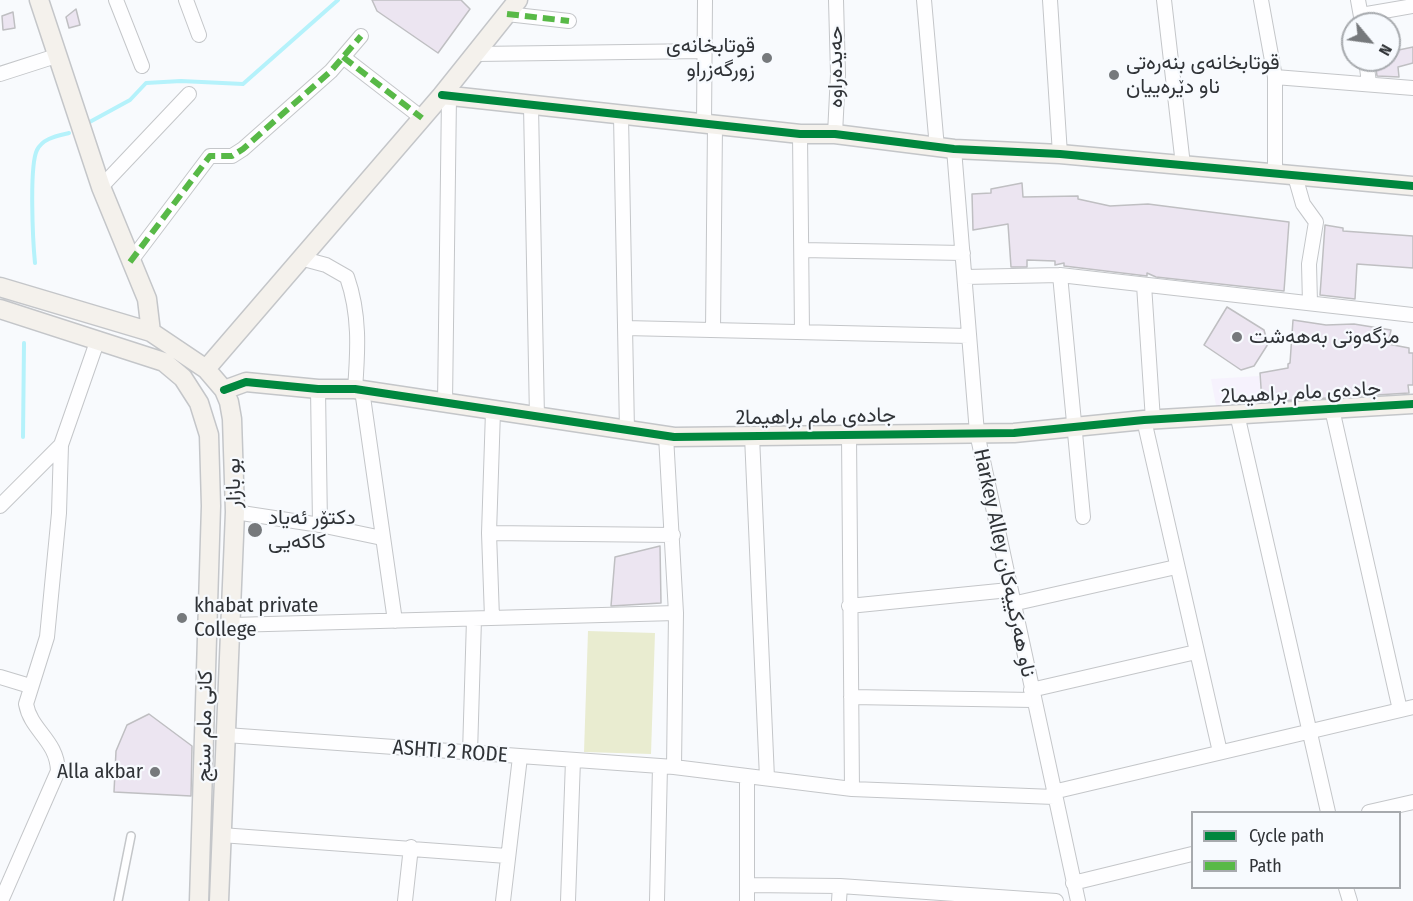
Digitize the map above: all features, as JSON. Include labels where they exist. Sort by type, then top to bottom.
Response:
[{"type":"street","points":[[39,0],[101,187],[147,299],[151,332]]},
{"type":"street","points":[[116,0],[142,66]]},
{"type":"street","points":[[186,0],[199,35]]},
{"type":"street","points":[[705,0],[713,330]]},
{"type":"street","name":"حەیدەراوە","points":[[836,0],[838,74],[836,135]]},
{"type":"street","name":"Harkey Alley ناو هەركييەكان","points":[[924,0],[963,253],[977,433],[1012,604],[1078,901]]},
{"type":"street","points":[[1050,0],[1060,154]]},
{"type":"street","points":[[1164,0],[1183,165]]},
{"type":"street","points":[[1261,0],[1275,77],[1275,175]]},
{"type":"street","points":[[1389,12],[1413,6]]},
{"type":"street","points":[[206,369],[422,118],[445,95],[513,7],[569,21]]},
{"type":"street","points":[[130,262],[210,156],[232,156],[243,149],[311,91],[361,36]]},
{"type":"street","points":[[476,54],[705,51]]},
{"type":"street","points":[[0,74],[56,56]]},
{"type":"street","points":[[343,57],[422,118]]},
{"type":"street","points":[[1368,72],[1369,83]]},
{"type":"street","points":[[1275,77],[1413,88]]},
{"type":"street","points":[[101,187],[189,94]]},
{"type":"street","points":[[445,95],[621,116],[800,134],[836,135],[946,148],[1060,154],[1413,186]]},
{"type":"street","points":[[445,95],[445,403]]},
{"type":"street","points":[[531,106],[537,418]]},
{"type":"street","points":[[621,116],[627,430]]},
{"type":"street","points":[[800,134],[802,332]]},
{"type":"street","points":[[1296,176],[1303,204],[1316,222],[1309,264],[1310,303]]},
{"type":"street","points":[[802,250],[963,253]]},
{"type":"street","points":[[300,258],[326,265],[346,277],[355,299],[358,389],[396,621]]},
{"type":"street","points":[[965,277],[1060,275],[1413,315]]},
{"type":"street","points":[[1060,275],[1083,517]]},
{"type":"street","points":[[1144,285],[1149,420],[1176,567],[1220,752]]},
{"type":"street","points":[[0,287],[151,332],[206,369],[224,390]]},
{"type":"street","points":[[0,309],[98,339],[61,445],[60,513],[47,638],[26,704],[28,715],[58,757],[58,771],[1,901]]},
{"type":"street","points":[[625,328],[969,336]]},
{"type":"street","name":"کانی مام سنج","points":[[98,339],[157,359],[183,378],[199,403],[209,435],[212,506],[199,901]]},
{"type":"street","name":"جادەی مام براهیما2","points":[[224,390],[246,382],[318,389],[358,389],[666,436],[1014,433],[1149,420],[1413,404]]},
{"type":"street","points":[[318,389],[320,525]]},
{"type":"street","name":"بو بازار","points":[[219,901],[235,512],[232,419],[224,390]]},
{"type":"street","points":[[1332,409],[1406,709]]},
{"type":"street","points":[[492,618],[489,533],[493,411]]},
{"type":"street","points":[[1238,414],[1329,811]]},
{"type":"street","points":[[849,435],[852,789]]},
{"type":"street","points":[[666,436],[676,613],[674,767]]},
{"type":"street","points":[[752,436],[767,778]]},
{"type":"street","points":[[0,506],[61,445]]},
{"type":"street","points":[[235,512],[320,525],[382,538]]},
{"type":"street","points":[[489,533],[672,535]]},
{"type":"street","points":[[1012,604],[1176,567]]},
{"type":"street","points":[[849,606],[1009,590]]},
{"type":"street","points":[[231,625],[676,613]]},
{"type":"street","points":[[470,753],[474,619]]},
{"type":"street","points":[[851,697],[1032,695],[1196,652]]},
{"type":"street","points":[[206,664],[228,664]]},
{"type":"street","points":[[0,677],[30,686]]},
{"type":"street","name":"ASHTI 2 RODE","points":[[226,735],[674,767],[852,789],[1054,794],[1220,752],[1406,709]]},
{"type":"street","points":[[503,901],[520,757]]},
{"type":"street","points":[[568,901],[573,760]]},
{"type":"street","points":[[657,901],[660,766]]},
{"type":"street","points":[[747,776],[747,901]]},
{"type":"street","points":[[1377,811],[1413,802]]},
{"type":"street","points":[[221,835],[411,847],[507,856]]},
{"type":"street","points":[[405,901],[411,847]]},
{"type":"street","points":[[1073,883],[1191,855]]},
{"type":"street","points":[[747,885],[840,886],[1056,901]]},
{"type":"street","points":[[839,901],[840,886]]},
{"type":"lane","points":[[118,901],[131,836]]},
{"type":"shaded area","points":[[1259,376],[1263,407],[1218,416],[1211,379]]},
{"type":"green space","points":[[588,631],[655,633],[651,754],[584,752]]},
{"type":"building","points":[[372,0],[461,0],[470,9],[438,53],[377,11]]},
{"type":"building","points":[[76,9],[80,25],[69,28],[66,17]]},
{"type":"building","points":[[13,12],[15,28],[3,30],[2,16]]},
{"type":"building","points":[[1413,47],[1413,63],[1401,66],[1401,50]]},
{"type":"building","points":[[1376,72],[1398,72],[1399,77],[1377,76]]},
{"type":"building","points":[[1022,183],[1023,197],[1078,196],[1078,199],[1110,206],[1148,204],[1289,222],[1284,291],[1156,277],[1147,273],[1147,276],[1064,266],[1064,263],[1055,265],[1055,261],[1027,260],[1027,267],[1011,267],[1008,224],[973,230],[972,194],[991,193],[991,189]]},
{"type":"building","points":[[1325,225],[1343,228],[1343,231],[1413,236],[1413,268],[1357,264],[1355,299],[1320,295]]},
{"type":"building","name":"مزگەوتی بەهەشت","points":[[1227,307],[1264,330],[1268,344],[1254,366],[1241,370],[1204,345]]},
{"type":"building","points":[[1293,320],[1326,325],[1354,324],[1391,330],[1388,344],[1409,348],[1409,353],[1413,353],[1413,385],[1408,385],[1409,393],[1262,402],[1260,373],[1288,368],[1290,363]]},
{"type":"building","points":[[660,546],[661,603],[611,606],[615,557]]},
{"type":"building","name":"Alla akbar","points":[[149,714],[192,746],[191,796],[114,792],[116,751],[127,725]]},
{"type":"waterway","points":[[86,124],[130,100],[146,83],[181,81],[243,84],[338,0]]},
{"type":"waterway","points":[[35,263],[32,205],[33,172],[37,150],[51,138],[69,133]]},
{"type":"waterway","points":[[23,437],[24,343]]},
{"type":"marked path","points":[[507,14],[569,21]]},
{"type":"marked path","points":[[130,262],[210,156],[232,156],[243,149],[331,71],[361,36]]},
{"type":"marked path","points":[[343,57],[422,118]]},
{"type":"cycle path","points":[[442,95],[800,134],[835,134],[954,149],[1060,154],[1413,186]]},
{"type":"cycle path","points":[[224,390],[246,382],[318,389],[355,389],[674,437],[1014,433],[1144,420],[1413,404]]},
{"type":"place","name":"قوتابخانەی زورگەزراو","points":[[767,58]]},
{"type":"place","name":"قوتابخانەى بنەرەتى ناو دێرەييان","points":[[1114,75]]},
{"type":"place","name":"مزگەوتی بەهەشت","points":[[1237,337]]},
{"type":"place","name":"دکتۆر ئەیاد کاکەیی","points":[[255,530]]},
{"type":"place","name":"khabat private College","points":[[182,618]]},
{"type":"place","name":"Alla akbar","points":[[155,772]]}]
